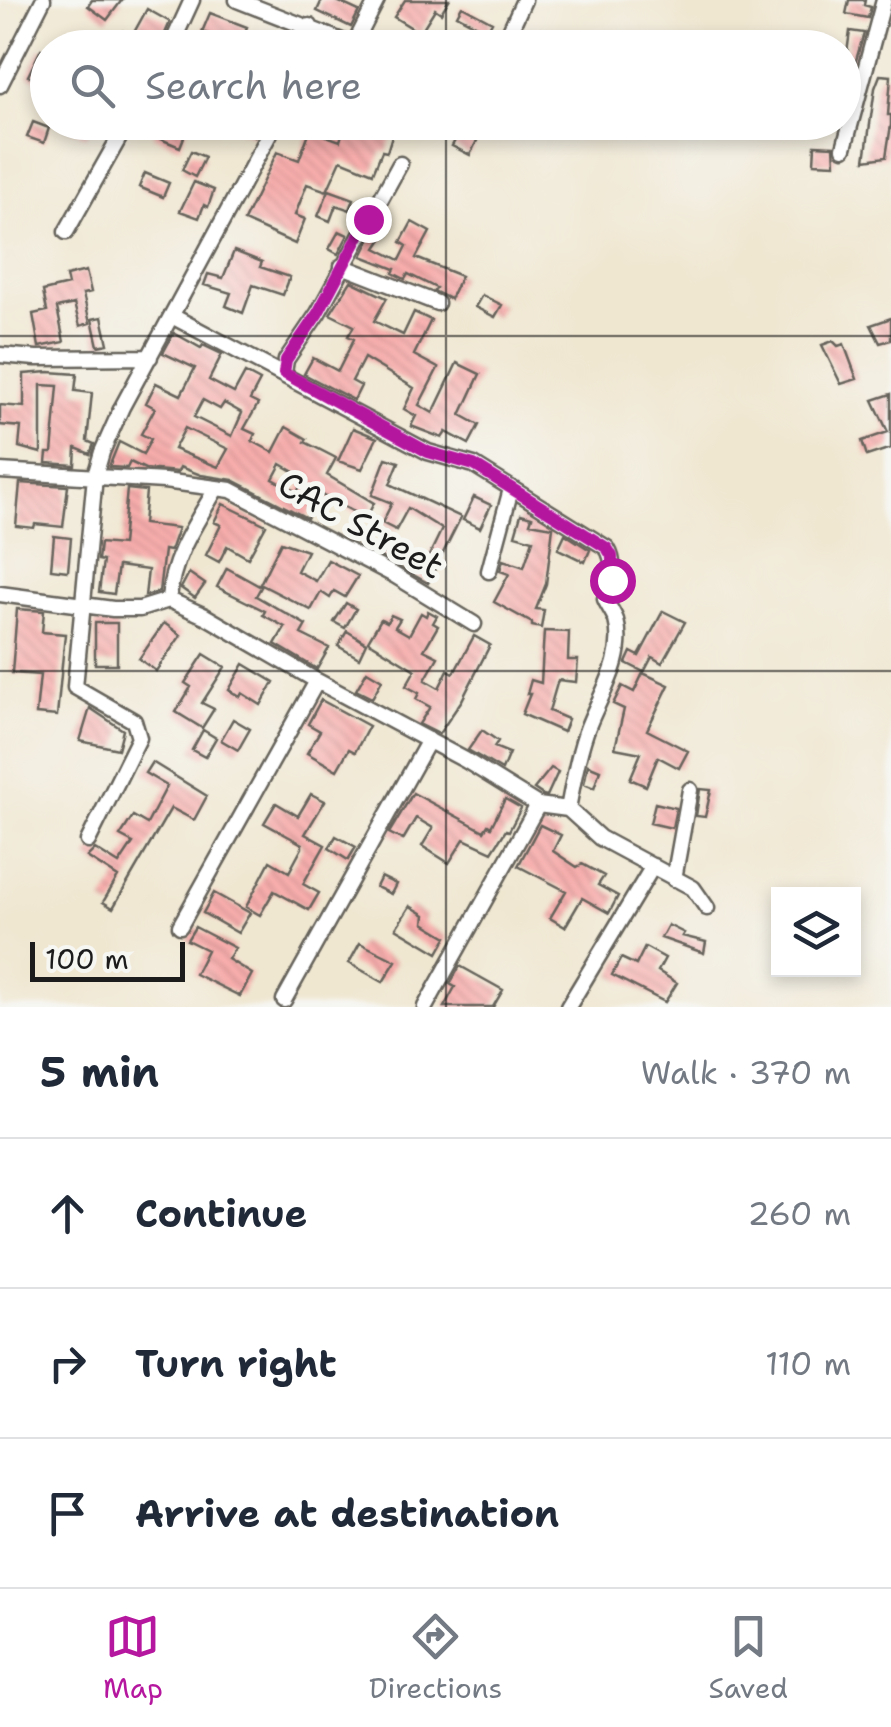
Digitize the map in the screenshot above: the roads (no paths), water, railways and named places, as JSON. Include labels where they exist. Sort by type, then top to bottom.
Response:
[{"type":"street","points":[[0,85],[43,0]]},
{"type":"street","points":[[178,30],[192,0]]},
{"type":"street","points":[[237,0],[320,30]]},
{"type":"street","points":[[365,30],[377,0]]},
{"type":"street","points":[[510,30],[524,0]]},
{"type":"street","points":[[861,88],[886,0]]},
{"type":"street","points":[[66,232],[118,140]]},
{"type":"street","points":[[88,841],[139,738],[134,721],[75,687],[95,476],[122,407],[266,140]]},
{"type":"street","points":[[844,148],[846,140]]},
{"type":"street","points":[[284,373],[286,360],[318,313],[400,164]]},
{"type":"street","points":[[342,266],[436,303]]},
{"type":"street","points":[[172,316],[428,452],[474,465],[607,548],[612,556],[612,580],[605,599],[616,619],[614,664],[580,748],[568,809]]},
{"type":"street","points":[[0,355],[150,357]]},
{"type":"street","name":"CAC Street","points":[[0,470],[231,490],[394,575],[474,624]]},
{"type":"street","points":[[489,571],[511,488]]},
{"type":"street","points":[[170,600],[176,564],[216,489]]},
{"type":"street","points":[[0,594],[113,608],[140,608],[170,600],[429,740],[538,805],[568,809],[600,838],[693,888],[706,908]]},
{"type":"street","points":[[180,926],[317,681]]},
{"type":"street","points":[[284,1000],[429,740]]},
{"type":"street","points":[[674,879],[690,790]]},
{"type":"street","points":[[425,1007],[538,805]]},
{"type":"street","points":[[568,1007],[653,866]]}]
